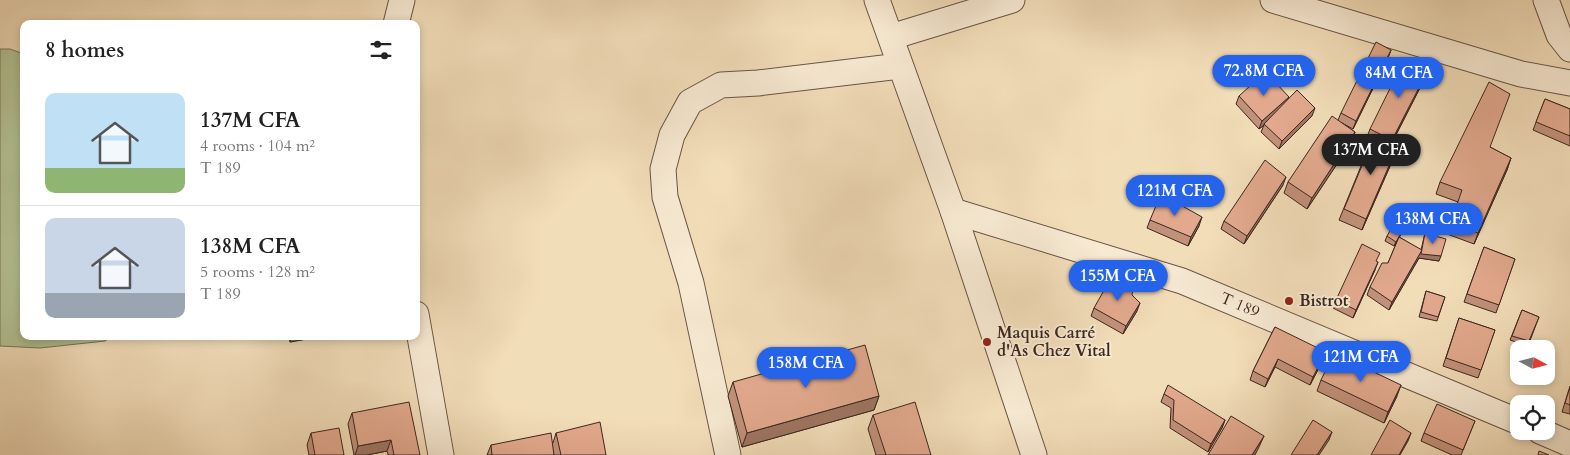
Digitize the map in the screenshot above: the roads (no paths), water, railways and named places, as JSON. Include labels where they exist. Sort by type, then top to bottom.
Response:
[{"type":"street","points":[[397,20],[402,0]]},
{"type":"street","points":[[877,0],[953,211],[1034,455]]},
{"type":"street","points":[[891,37],[1012,0]]},
{"type":"street","points":[[1274,0],[1521,74],[1570,83]]},
{"type":"street","points":[[1546,0],[1559,35],[1570,48]]},
{"type":"street","points":[[728,455],[691,283],[665,197],[663,169],[672,135],[690,102],[720,85],[758,83],[900,66]]},
{"type":"street","name":"T 189","points":[[953,211],[1182,281],[1510,418]]},
{"type":"street","points":[[420,337],[441,455]]},
{"type":"street","points":[[1555,438],[1570,444]]},
{"type":"place","name":"Bistrot","points":[[1289,301]]},
{"type":"place","name":"Maquis Carré d'As Chez Vital","points":[[987,342]]}]
